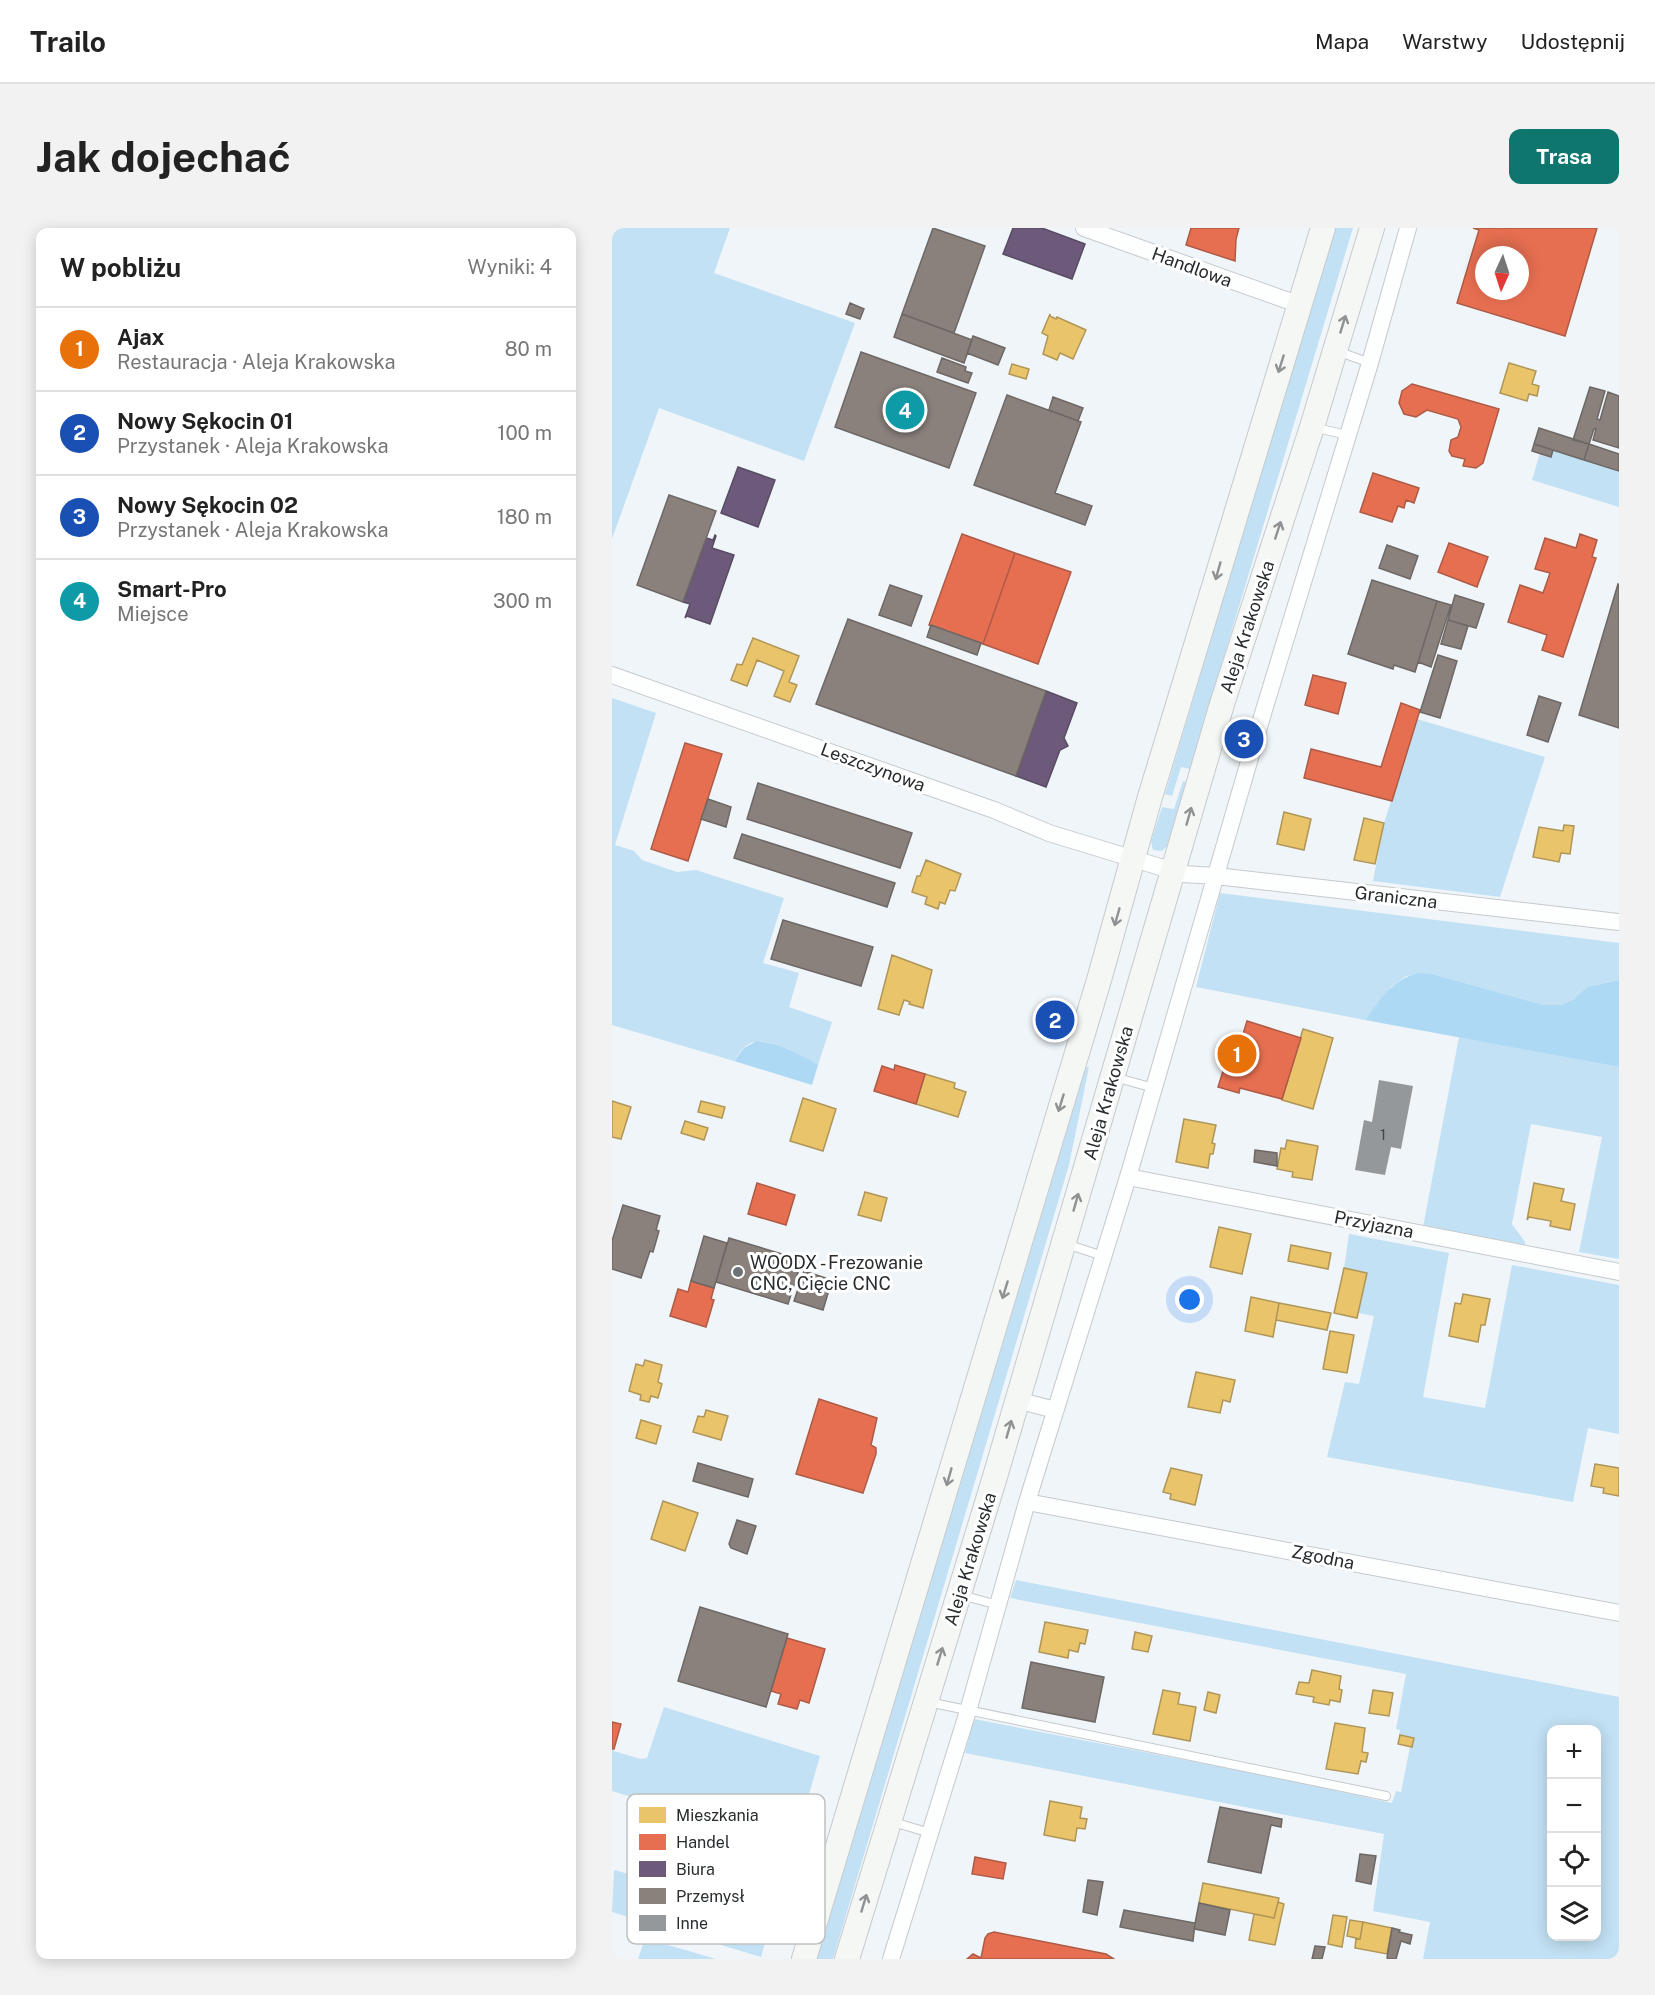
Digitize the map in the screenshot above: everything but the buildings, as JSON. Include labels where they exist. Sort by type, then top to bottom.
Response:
[{"type":"main road","points":[[825,1889],[1099,980],[1221,561],[1323,228]]},
{"type":"main road","name":"Aleja Krakowska","points":[[848,1959],[1064,1244],[1222,704],[1312,427],[1372,228]]},
{"type":"main road","points":[[804,1959],[809,1944]]},
{"type":"street","name":"Handlowa","points":[[1084,228],[1300,305]]},
{"type":"street","points":[[891,1959],[968,1712],[1026,1502],[1128,1177],[1408,228]]},
{"type":"street","name":"Leszczynowa","points":[[612,675],[994,810],[1049,833],[1173,872]]},
{"type":"street","name":"Graniczna","points":[[1173,872],[1619,922]]},
{"type":"street","name":"Przyjazna","points":[[1128,1177],[1619,1272]]},
{"type":"street","points":[[1017,1400],[1055,1410]]},
{"type":"street","name":"Zgodna","points":[[1026,1502],[1619,1613]]},
{"type":"lane","points":[[1335,351],[1370,363]]},
{"type":"lane","points":[[1312,427],[1347,435]]},
{"type":"lane","points":[[1113,1076],[1154,1088]]},
{"type":"lane","points":[[1064,1244],[1103,1256]]},
{"type":"lane","points":[[958,1594],[998,1605]]},
{"type":"lane","points":[[926,1702],[1386,1796]]},
{"type":"lane","points":[[889,1821],[930,1833]]},
{"type":"shaded area","points":[[612,228],[730,228],[714,273],[855,323],[804,461],[659,408],[612,539]]},
{"type":"shaded area","points":[[1334,228],[1353,228],[1190,769],[1181,767],[1172,796],[1165,794]]},
{"type":"shaded area","points":[[1553,450],[1619,471],[1619,507],[1532,480],[1540,453],[1551,457]]},
{"type":"shaded area","points":[[612,698],[656,713],[615,845],[634,851],[642,860],[677,872],[696,870],[784,898],[763,963],[799,973],[789,1007],[832,1022],[818,1065],[783,1046],[772,1043],[754,1042],[746,1046],[734,1061],[612,1025]]},
{"type":"shaded area","points":[[1417,719],[1545,757],[1500,897],[1373,881],[1384,823]]},
{"type":"shaded area","points":[[1183,781],[1186,782],[1167,846],[1162,851],[1153,850],[1151,842],[1162,807],[1174,809]]},
{"type":"shaded area","points":[[1220,893],[1619,943],[1619,980],[1587,987],[1573,1000],[1561,1005],[1544,1005],[1436,975],[1406,976],[1391,987],[1365,1020],[1196,987]]},
{"type":"shaded area","points":[[1419,973],[1436,975],[1544,1005],[1561,1005],[1573,1000],[1587,987],[1619,980],[1619,1067],[1365,1020],[1394,985]]},
{"type":"shaded area","points":[[1459,1037],[1619,1067],[1619,1259],[1579,1252],[1602,1137],[1531,1124],[1512,1224],[1525,1242],[1525,1246],[1423,1227]]},
{"type":"shaded area","points":[[757,1041],[789,1049],[818,1065],[812,1085],[734,1061],[744,1048]]},
{"type":"shaded area","points":[[1086,1067],[1089,1067],[1069,1165],[833,1959],[817,1959],[822,1944],[825,1944],[825,1932]]},
{"type":"shaded area","points":[[1349,1234],[1449,1253],[1423,1397],[1485,1408],[1512,1265],[1619,1285],[1619,1434],[1588,1428],[1573,1502],[1327,1457],[1345,1382],[1359,1384],[1374,1316],[1358,1313],[1367,1273],[1344,1268]]},
{"type":"shaded area","points":[[1016,1580],[1619,1697],[1619,1959],[1423,1959],[1430,1922],[1373,1911],[1384,1834],[965,1753],[974,1719],[1335,1789],[1392,1803],[1396,1791],[1401,1792],[1414,1738],[1399,1735],[1400,1730],[1396,1729],[1406,1674],[1010,1598]]},
{"type":"shaded area","points":[[664,1707],[820,1756],[809,1794],[627,1796],[612,1791],[612,1749],[641,1759],[647,1758]]},
{"type":"shaded area","points":[[614,1870],[627,1873],[627,1917],[612,1912]]},
{"type":"shaded area","points":[[643,1944],[665,1944],[716,1959],[638,1959]]},
{"type":"shaded area","points":[[718,1944],[765,1944],[761,1957]]},
{"type":"place","name":"Smart-Pro","points":[[905,410]]},
{"type":"place","name":"Nowy Sękocin 02","points":[[1244,739]]},
{"type":"place","name":"Nowy Sękocin 01","points":[[1055,1020]]},
{"type":"place","name":"Ajax","points":[[1237,1054]]},
{"type":"place","name":"WOODX - Frezowanie CNC, Cięcie CNC","points":[[738,1272]]}]
